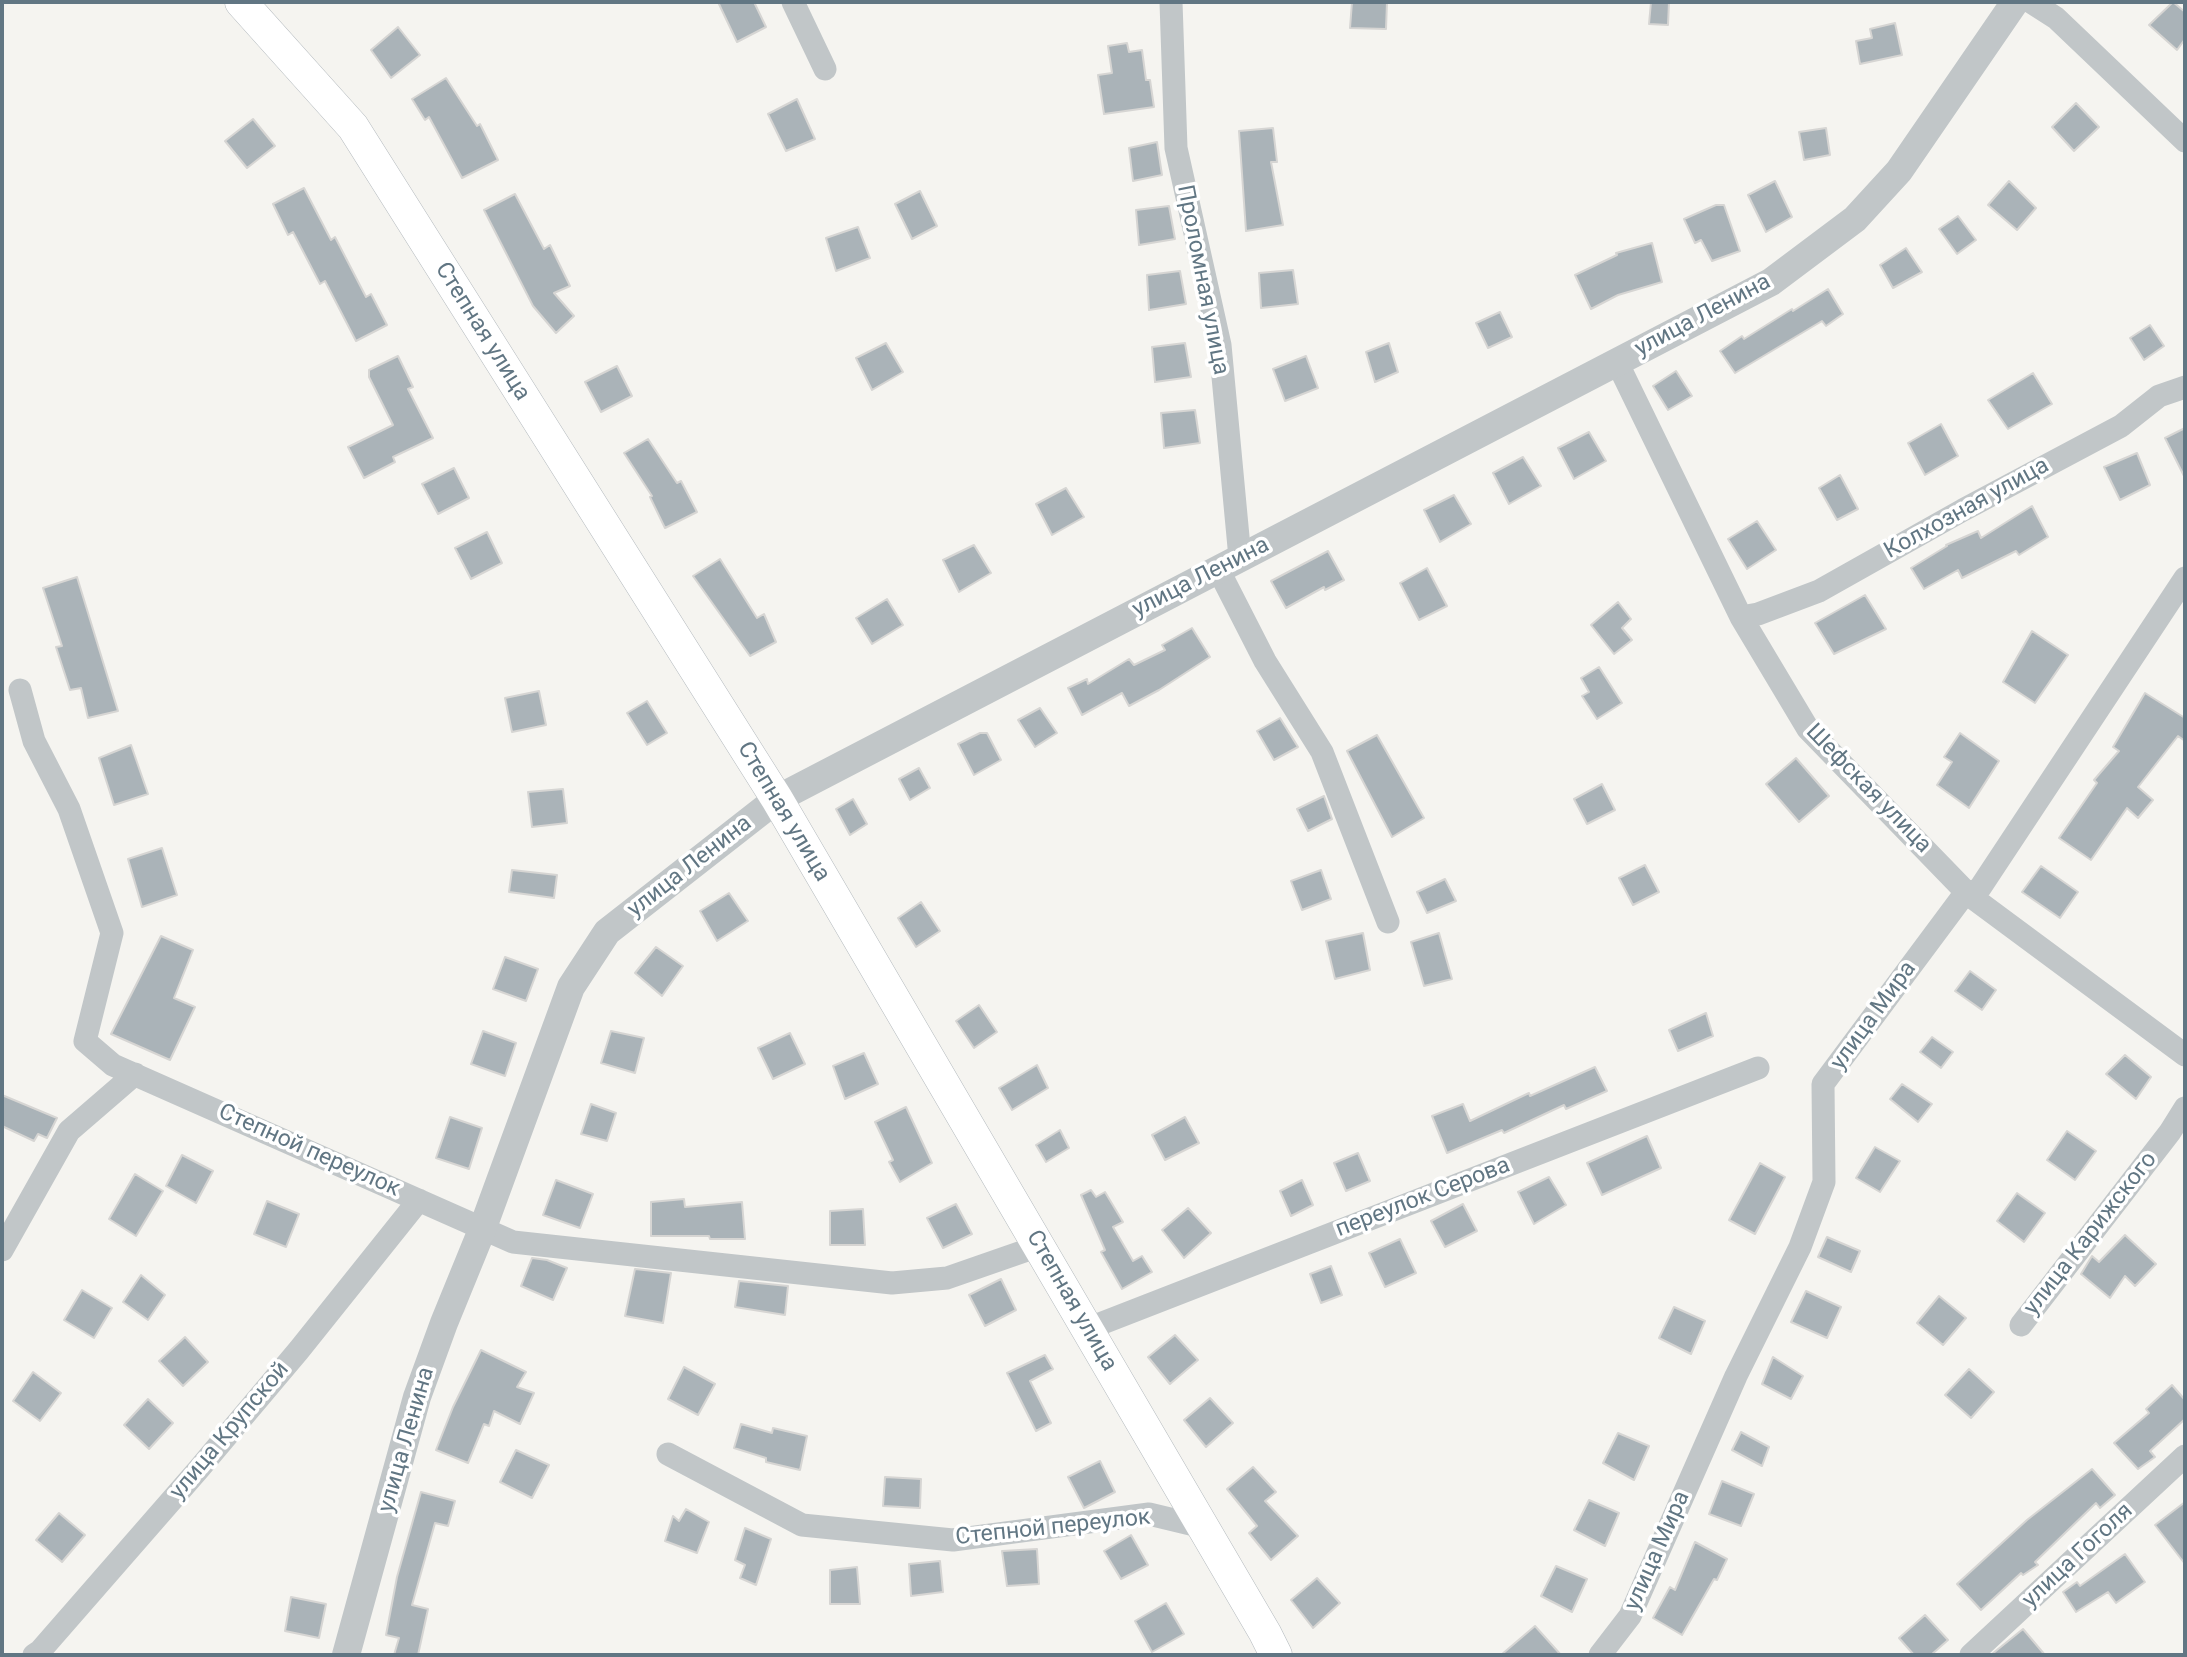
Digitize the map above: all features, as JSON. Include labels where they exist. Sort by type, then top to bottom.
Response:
[{"type":"main road","name":"Степная улица","points":[[242,2],[353,127],[776,799],[1276,1655]]},
{"type":"street","points":[[793,2],[825,69]]},
{"type":"street","name":"Проломная улица","points":[[1171,2],[1175,148],[1220,345],[1229,564],[1265,661],[1322,752],[1388,922]]},
{"type":"street","name":"улица Ленина","points":[[346,1655],[417,1397],[482,1230],[571,987],[607,932],[776,799],[1771,282],[1855,219],[1899,171],[2015,2]]},
{"type":"street","points":[[2031,2],[2056,18],[2185,141]]},
{"type":"street","name":"Шефская улица","points":[[1617,362],[1741,617],[1808,729],[1969,895],[2185,1055]]},
{"type":"street","name":"Колхозная улица","points":[[1741,617],[1758,614],[1819,591],[2121,426],[2159,396],[2185,387]]},
{"type":"street","name":"улица Мира","points":[[1600,1655],[1630,1616],[1736,1376],[1800,1247],[1825,1182],[1823,1084],[1959,900],[1980,888],[2185,578]]},
{"type":"street","name":"Степной переулок","points":[[20,690],[34,741],[69,809],[112,933],[85,1041],[113,1065],[482,1230]]},
{"type":"street","name":"переулок Серова","points":[[1087,1329],[1758,1068]]},
{"type":"street","points":[[2,1250],[69,1132],[135,1074]]},
{"type":"street","name":"улица Карижского","points":[[2021,1325],[2170,1132],[2185,1108]]},
{"type":"street","name":"улица Крупской","points":[[34,1655],[215,1450],[419,1200]]},
{"type":"street","points":[[482,1230],[513,1242],[892,1283],[947,1278],[1039,1247]]},
{"type":"street","name":"Степной переулок","points":[[668,1454],[802,1525],[953,1540],[1149,1514],[1203,1527]]},
{"type":"street","name":"улица Гоголя","points":[[1971,1655],[2185,1456]]},
{"type":"building","points":[[718,2],[754,2],[766,27],[737,42]]},
{"type":"building","points":[[1352,2],[1387,2],[1386,29],[1350,28]]},
{"type":"building","points":[[1651,2],[1669,2],[1668,25],[1649,24]]},
{"type":"building","points":[[2173,2],[2185,12],[2185,39],[2177,50],[2149,25]]},
{"type":"building","points":[[1895,23],[1902,55],[1860,64],[1856,41],[1872,38],[1870,29]]},
{"type":"building","points":[[398,27],[420,55],[391,78],[371,50]]},
{"type":"building","points":[[1127,43],[1129,52],[1142,50],[1146,80],[1150,80],[1154,107],[1104,114],[1098,75],[1112,73],[1108,46]]},
{"type":"building","points":[[446,78],[477,126],[480,124],[498,160],[462,178],[429,117],[425,120],[412,99]]},
{"type":"building","points":[[797,99],[815,139],[786,151],[768,114]]},
{"type":"building","points":[[2076,103],[2099,127],[2074,151],[2052,127]]},
{"type":"building","points":[[253,119],[275,146],[247,168],[225,141]]},
{"type":"building","points":[[1273,128],[1277,162],[1271,162],[1283,225],[1246,231],[1239,131]]},
{"type":"building","points":[[1826,128],[1830,155],[1804,160],[1799,132]]},
{"type":"building","points":[[1157,142],[1162,175],[1133,181],[1129,148]]},
{"type":"building","points":[[1775,181],[1792,217],[1766,232],[1748,195]]},
{"type":"building","points":[[2009,181],[2036,208],[2017,230],[1988,205]]},
{"type":"building","points":[[304,188],[331,240],[335,237],[366,297],[371,294],[387,325],[356,341],[325,281],[320,284],[293,232],[288,235],[273,204]]},
{"type":"building","points":[[920,191],[937,226],[912,239],[895,204]]},
{"type":"building","points":[[515,194],[544,249],[550,245],[570,286],[554,293],[574,316],[556,333],[533,306],[484,210]]},
{"type":"building","points":[[1716,205],[1724,205],[1740,251],[1712,261],[1701,240],[1695,243],[1684,219]]},
{"type":"building","points":[[1169,206],[1175,239],[1139,245],[1136,210]]},
{"type":"building","points":[[1958,216],[1976,240],[1957,254],[1939,229]]},
{"type":"building","points":[[858,227],[870,258],[836,271],[826,238]]},
{"type":"building","points":[[1652,243],[1662,282],[1618,295],[1591,309],[1575,275],[1617,255],[1616,253]]},
{"type":"building","points":[[1906,248],[1922,272],[1893,288],[1880,265]]},
{"type":"building","points":[[1293,270],[1298,304],[1261,308],[1259,273]]},
{"type":"building","points":[[1180,271],[1186,304],[1149,310],[1147,275]]},
{"type":"building","points":[[1828,289],[1843,314],[1826,326],[1822,321],[1735,373],[1720,351]]},
{"type":"building","points":[[1500,312],[1512,337],[1488,348],[1476,323]]},
{"type":"building","points":[[2150,325],[2164,346],[2144,360],[2130,338]]},
{"type":"building","points":[[886,343],[903,372],[872,390],[856,358]]},
{"type":"building","points":[[1185,343],[1191,377],[1155,382],[1152,347]]},
{"type":"building","points":[[1389,343],[1398,372],[1375,382],[1366,352]]},
{"type":"building","points":[[398,356],[413,387],[408,389],[433,438],[393,457],[395,462],[364,478],[348,447],[393,425],[369,377],[369,370]]},
{"type":"building","points":[[1306,356],[1318,388],[1285,401],[1273,369]]},
{"type":"building","points":[[617,366],[632,396],[601,412],[585,382]]},
{"type":"building","points":[[1676,371],[1692,396],[1668,410],[1653,386]]},
{"type":"building","points":[[2033,373],[2052,404],[2008,429],[1988,400]]},
{"type":"building","points":[[1195,410],[1200,443],[1164,448],[1161,413]]},
{"type":"building","points":[[1941,424],[1958,456],[1925,475],[1908,443]]},
{"type":"building","points":[[2185,428],[2185,478],[2165,438]]},
{"type":"building","points":[[1589,432],[1606,461],[1574,479],[1558,448]]},
{"type":"building","points":[[648,439],[677,483],[681,481],[697,512],[665,528],[650,497],[652,496],[624,453]]},
{"type":"building","points":[[2137,453],[2150,485],[2120,500],[2104,467]]},
{"type":"building","points":[[1523,457],[1541,486],[1509,504],[1493,473]]},
{"type":"building","points":[[454,468],[469,498],[438,514],[422,484]]},
{"type":"building","points":[[1840,475],[1858,509],[1837,520],[1819,488]]},
{"type":"building","points":[[1066,488],[1084,517],[1052,535],[1036,504]]},
{"type":"building","points":[[1454,495],[1471,524],[1440,542],[1424,510]]},
{"type":"building","points":[[2032,506],[2048,537],[2019,555],[2016,551],[1962,578],[1958,570],[1924,589],[1911,568],[1946,545],[1978,531],[1981,538]]},
{"type":"building","points":[[1757,521],[1776,550],[1747,569],[1728,539]]},
{"type":"building","points":[[487,532],[502,563],[471,579],[455,548]]},
{"type":"building","points":[[974,545],[991,573],[959,592],[943,560]]},
{"type":"building","points":[[1328,551],[1344,580],[1325,590],[1324,587],[1286,608],[1271,581]]},
{"type":"building","points":[[720,559],[757,618],[764,614],[776,642],[750,656],[693,576]]},
{"type":"building","points":[[1427,568],[1447,606],[1419,620],[1400,583]]},
{"type":"building","points":[[77,577],[118,711],[88,718],[81,688],[70,690],[56,647],[62,646],[43,588]]},
{"type":"building","points":[[1865,595],[1886,629],[1834,654],[1815,623]]},
{"type":"building","points":[[887,599],[903,625],[872,644],[856,618]]},
{"type":"building","points":[[1618,602],[1631,619],[1622,628],[1632,640],[1614,654],[1591,625]]},
{"type":"building","points":[[1192,628],[1210,657],[1129,706],[1122,693],[1082,715],[1068,688],[1087,679],[1088,684],[1129,659],[1134,665],[1165,650],[1162,645]]},
{"type":"building","points":[[2032,631],[2068,655],[2035,703],[2003,682]]},
{"type":"building","points":[[1599,667],[1622,703],[1597,719],[1582,696],[1589,692],[1581,678]]},
{"type":"building","points":[[539,691],[546,725],[512,732],[505,698]]},
{"type":"building","points":[[2145,693],[2185,718],[2185,741],[2178,736],[2138,787],[2153,800],[2138,818],[2127,808],[2091,860],[2059,838],[2097,783],[2094,780],[2119,751],[2113,747]]},
{"type":"building","points":[[647,701],[667,733],[647,745],[627,713]]},
{"type":"building","points":[[1040,708],[1057,733],[1035,747],[1018,720]]},
{"type":"building","points":[[1280,718],[1298,747],[1274,760],[1257,731]]},
{"type":"building","points":[[980,733],[987,733],[1001,760],[974,775],[958,744]]},
{"type":"building","points":[[1960,733],[1999,761],[1969,808],[1937,785],[1952,762],[1944,757]]},
{"type":"building","points":[[1377,735],[1424,818],[1392,837],[1347,751]]},
{"type":"building","points":[[131,745],[148,794],[114,805],[99,758]]},
{"type":"building","points":[[1796,758],[1829,796],[1799,822],[1766,784]]},
{"type":"building","points":[[919,768],[930,788],[910,800],[899,779]]},
{"type":"building","points":[[1602,784],[1615,810],[1587,824],[1574,799]]},
{"type":"building","points":[[563,789],[567,823],[532,827],[528,792]]},
{"type":"building","points":[[1324,796],[1332,819],[1308,831],[1297,809]]},
{"type":"building","points":[[853,799],[867,824],[850,835],[836,809]]},
{"type":"building","points":[[162,848],[177,895],[142,907],[128,859]]},
{"type":"building","points":[[1645,865],[1659,892],[1633,905],[1619,878]]},
{"type":"building","points":[[2041,866],[2078,892],[2060,918],[2022,892]]},
{"type":"building","points":[[512,870],[557,875],[554,898],[509,892]]},
{"type":"building","points":[[1321,870],[1331,899],[1302,910],[1291,881]]},
{"type":"building","points":[[1445,879],[1456,901],[1427,913],[1417,892]]},
{"type":"building","points":[[729,893],[748,921],[717,941],[700,911]]},
{"type":"building","points":[[921,902],[940,931],[916,947],[898,918]]},
{"type":"building","points":[[1363,933],[1370,970],[1335,979],[1326,941]]},
{"type":"building","points":[[1439,933],[1452,979],[1424,986],[1411,942]]},
{"type":"building","points":[[161,936],[193,950],[174,998],[195,1007],[170,1060],[111,1034]]},
{"type":"building","points":[[656,947],[683,966],[662,996],[635,973]]},
{"type":"building","points":[[505,957],[538,969],[526,1001],[493,989]]},
{"type":"building","points":[[1970,971],[1996,990],[1982,1010],[1955,991]]},
{"type":"building","points":[[979,1005],[997,1032],[974,1048],[956,1021]]},
{"type":"building","points":[[1706,1013],[1713,1036],[1678,1051],[1669,1030]]},
{"type":"building","points":[[483,1031],[516,1043],[505,1076],[471,1064]]},
{"type":"building","points":[[611,1031],[644,1038],[635,1073],[601,1063]]},
{"type":"building","points":[[790,1033],[805,1064],[773,1079],[758,1048]]},
{"type":"building","points":[[1932,1037],[1953,1052],[1941,1068],[1920,1052]]},
{"type":"building","points":[[864,1053],[878,1084],[845,1099],[833,1066]]},
{"type":"building","points":[[2125,1055],[2151,1077],[2136,1099],[2106,1074]]},
{"type":"building","points":[[1037,1065],[1048,1088],[1012,1110],[999,1088]]},
{"type":"building","points":[[1595,1067],[1607,1091],[1566,1109],[1564,1105],[1504,1133],[1502,1130],[1447,1153],[1432,1116],[1463,1104],[1470,1121],[1529,1093],[1530,1096]]},
{"type":"building","points":[[1902,1084],[1932,1104],[1918,1122],[1890,1099]]},
{"type":"building","points":[[2,1095],[57,1118],[47,1138],[38,1134],[34,1141],[2,1126]]},
{"type":"building","points":[[591,1104],[616,1113],[607,1141],[581,1134]]},
{"type":"building","points":[[906,1107],[932,1163],[900,1182],[889,1162],[893,1160],[875,1122]]},
{"type":"building","points":[[450,1117],[482,1128],[469,1169],[436,1158]]},
{"type":"building","points":[[1185,1117],[1199,1143],[1165,1160],[1152,1135]]},
{"type":"building","points":[[1060,1130],[1069,1148],[1046,1162],[1036,1145]]},
{"type":"building","points":[[2067,1131],[2096,1151],[2075,1180],[2047,1160]]},
{"type":"building","points":[[1647,1136],[1661,1168],[1602,1195],[1587,1163]]},
{"type":"building","points":[[1875,1147],[1900,1161],[1880,1192],[1856,1178]]},
{"type":"building","points":[[1358,1153],[1370,1181],[1346,1191],[1334,1163]]},
{"type":"building","points":[[182,1155],[213,1171],[196,1203],[166,1186]]},
{"type":"building","points":[[1760,1163],[1785,1177],[1755,1234],[1729,1220]]},
{"type":"building","points":[[135,1174],[163,1191],[136,1236],[109,1219]]},
{"type":"building","points":[[1549,1177],[1566,1205],[1534,1224],[1518,1192]]},
{"type":"building","points":[[556,1180],[593,1194],[580,1228],[543,1215]]},
{"type":"building","points":[[1302,1180],[1313,1205],[1291,1216],[1280,1191]]},
{"type":"building","points":[[1091,1190],[1096,1197],[1105,1192],[1123,1222],[1113,1227],[1133,1261],[1142,1256],[1152,1272],[1122,1289],[1101,1252],[1105,1250],[1081,1195]]},
{"type":"building","points":[[2017,1193],[2045,1213],[2024,1242],[1997,1221]]},
{"type":"building","points":[[684,1199],[685,1207],[742,1202],[745,1239],[651,1236],[651,1202]]},
{"type":"building","points":[[267,1201],[299,1214],[286,1247],[254,1234]]},
{"type":"building","points":[[956,1204],[972,1234],[943,1248],[927,1218]]},
{"type":"building","points":[[1463,1204],[1477,1231],[1445,1247],[1431,1221]]},
{"type":"building","points":[[1188,1208],[1211,1233],[1184,1258],[1162,1230]]},
{"type":"building","points":[[863,1209],[865,1245],[830,1245],[830,1211]]},
{"type":"building","points":[[2125,1235],[2156,1264],[2135,1286],[2125,1276],[2110,1298],[2081,1274],[2092,1256],[2099,1262]]},
{"type":"building","points":[[1827,1237],[1860,1251],[1851,1272],[1818,1257]]},
{"type":"building","points":[[1400,1239],[1416,1273],[1385,1287],[1369,1253]]},
{"type":"building","points":[[532,1258],[547,1260],[567,1268],[553,1300],[521,1286]]},
{"type":"building","points":[[1331,1266],[1342,1295],[1321,1303],[1310,1274]]},
{"type":"building","points":[[635,1269],[671,1273],[663,1323],[625,1316]]},
{"type":"building","points":[[141,1275],[165,1295],[148,1320],[123,1302]]},
{"type":"building","points":[[1001,1279],[1016,1310],[985,1326],[969,1295]]},
{"type":"building","points":[[739,1281],[788,1286],[785,1315],[735,1307]]},
{"type":"building","points":[[82,1290],[112,1308],[94,1338],[64,1320]]},
{"type":"building","points":[[1806,1291],[1841,1307],[1827,1338],[1791,1322]]},
{"type":"building","points":[[1939,1296],[1966,1318],[1943,1345],[1917,1323]]},
{"type":"building","points":[[1674,1307],[1705,1321],[1691,1354],[1659,1338]]},
{"type":"building","points":[[1175,1335],[1198,1360],[1170,1384],[1148,1357]]},
{"type":"building","points":[[185,1337],[208,1362],[183,1386],[159,1361]]},
{"type":"building","points":[[481,1350],[526,1372],[517,1387],[534,1393],[520,1424],[494,1411],[489,1426],[484,1424],[468,1463],[436,1450],[453,1407]]},
{"type":"building","points":[[1045,1355],[1053,1369],[1030,1381],[1051,1423],[1036,1431],[1007,1373]]},
{"type":"building","points":[[1773,1357],[1803,1376],[1791,1399],[1762,1384]]},
{"type":"building","points":[[684,1367],[715,1384],[698,1415],[668,1399]]},
{"type":"building","points":[[1969,1369],[1994,1392],[1971,1418],[1945,1395]]},
{"type":"building","points":[[33,1372],[61,1393],[40,1421],[13,1401]]},
{"type":"building","points":[[2172,1385],[2185,1400],[2185,1419],[2150,1451],[2155,1457],[2138,1469],[2114,1443],[2149,1413],[2146,1409]]},
{"type":"building","points":[[1210,1398],[1233,1423],[1206,1447],[1184,1420]]},
{"type":"building","points":[[148,1399],[173,1423],[149,1449],[124,1425]]},
{"type":"building","points":[[741,1424],[772,1433],[773,1428],[807,1436],[800,1470],[766,1462],[766,1458],[734,1448]]},
{"type":"building","points":[[1741,1432],[1769,1447],[1762,1466],[1732,1450]]},
{"type":"building","points":[[1618,1433],[1649,1446],[1634,1480],[1603,1463]]},
{"type":"building","points":[[516,1450],[549,1465],[532,1498],[500,1482]]},
{"type":"building","points":[[1100,1461],[1115,1492],[1084,1508],[1068,1477]]},
{"type":"building","points":[[1253,1467],[1276,1492],[1265,1501],[1298,1536],[1271,1560],[1249,1533],[1257,1526],[1227,1489]]},
{"type":"building","points":[[2092,1469],[2115,1495],[2100,1508],[2096,1503],[2035,1562],[2038,1565],[2023,1575],[2021,1573],[1981,1610],[1957,1584],[2027,1520]]},
{"type":"building","points":[[885,1477],[921,1479],[920,1508],[883,1506]]},
{"type":"building","points":[[1722,1481],[1754,1494],[1741,1526],[1709,1514]]},
{"type":"building","points":[[421,1492],[455,1501],[448,1526],[435,1523],[412,1605],[428,1609],[418,1655],[394,1655],[399,1638],[386,1635],[397,1577]]},
{"type":"building","points":[[1589,1500],[1619,1513],[1605,1546],[1574,1530]]},
{"type":"building","points":[[2185,1502],[2185,1564],[2155,1525]]},
{"type":"building","points":[[686,1509],[709,1522],[697,1553],[665,1541],[673,1516],[679,1521]]},
{"type":"building","points":[[59,1513],[85,1535],[62,1562],[36,1540]]},
{"type":"building","points":[[745,1528],[771,1539],[756,1585],[740,1578],[745,1565],[735,1560]]},
{"type":"building","points":[[1131,1535],[1148,1565],[1121,1579],[1104,1551]]},
{"type":"building","points":[[1695,1542],[1727,1559],[1682,1635],[1653,1618],[1670,1587],[1675,1590]]},
{"type":"building","points":[[1037,1549],[1039,1584],[1007,1586],[1002,1551]]},
{"type":"building","points":[[2125,1554],[2145,1582],[2116,1603],[2108,1592],[2076,1612],[2063,1592],[2077,1582],[2080,1586]]},
{"type":"building","points":[[940,1561],[943,1592],[911,1596],[909,1564]]},
{"type":"building","points":[[1556,1566],[1587,1579],[1572,1612],[1541,1596]]},
{"type":"building","points":[[857,1567],[860,1604],[830,1604],[830,1570]]},
{"type":"building","points":[[1317,1578],[1340,1603],[1313,1628],[1291,1600]]},
{"type":"building","points":[[291,1597],[326,1604],[319,1638],[285,1631]]},
{"type":"building","points":[[1166,1603],[1184,1634],[1152,1652],[1135,1621]]},
{"type":"building","points":[[1925,1615],[1948,1640],[1931,1655],[1914,1655],[1899,1638]]},
{"type":"building","points":[[1535,1626],[1561,1655],[1501,1655]]},
{"type":"building","points":[[2023,1629],[2045,1655],[1991,1655],[1997,1650]]}]
